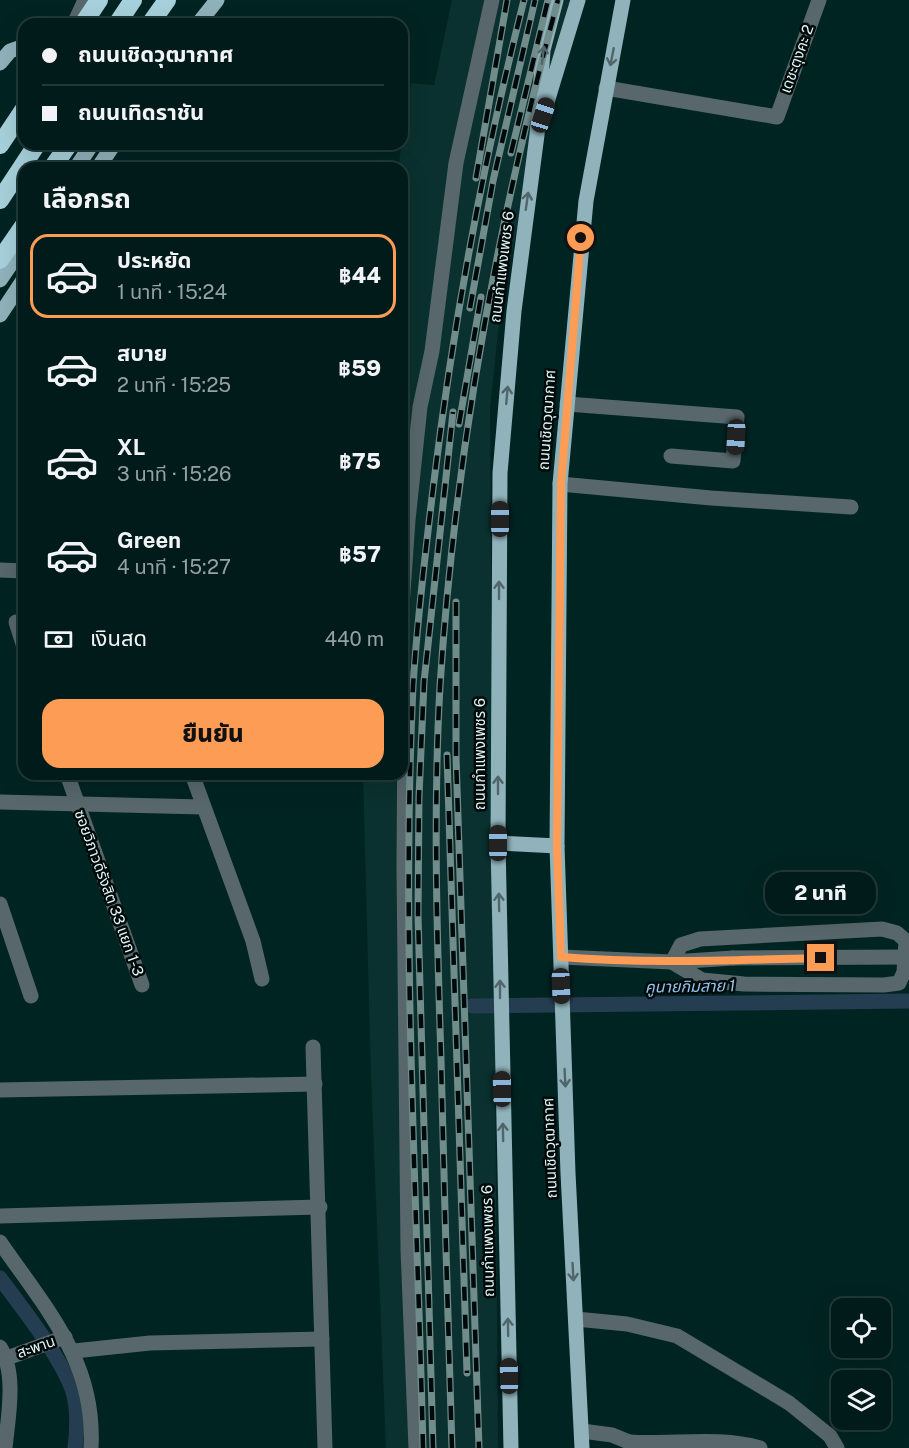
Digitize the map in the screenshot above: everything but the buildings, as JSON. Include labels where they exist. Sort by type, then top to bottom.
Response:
[{"type":"highway","points":[[87,18],[99,0]]},
{"type":"highway","points":[[121,18],[134,0]]},
{"type":"highway","points":[[154,18],[167,0]]},
{"type":"highway","points":[[163,18],[176,0]]},
{"type":"highway","points":[[0,145],[18,118]]},
{"type":"highway","points":[[0,200],[18,173]]},
{"type":"highway","points":[[0,244],[18,218]]},
{"type":"highway","points":[[0,260],[18,234]]},
{"type":"main road","points":[[203,18],[217,0]]},
{"type":"main road","name":"ถนนกำแพงเพชร 6","points":[[511,1448],[498,843],[500,473],[514,311],[537,135],[543,50],[556,0]]},
{"type":"main road","name":"ถนนกำแพงเพชร 6","points":[[537,135],[578,0]]},
{"type":"main road","name":"ถนนเชิดวุฒากาศ","points":[[582,1448],[562,1019],[557,846],[561,484],[585,201],[623,0]]},
{"type":"main road","points":[[0,63],[10,51],[18,48]]},
{"type":"main road","points":[[0,280],[18,254]]},
{"type":"main road","points":[[0,315],[18,288]]},
{"type":"main road","points":[[498,843],[557,846]]},
{"type":"street","points":[[77,18],[85,0]]},
{"type":"street","points":[[408,536],[417,430],[432,351],[456,163],[492,0]]},
{"type":"street","name":"เดชะตุงคะ 2","points":[[606,88],[777,117],[819,0]]},
{"type":"street","points":[[567,404],[737,417],[733,460],[671,456]]},
{"type":"street","points":[[561,484],[711,498],[851,507]]},
{"type":"street","points":[[0,570],[18,571]]},
{"type":"street","points":[[16,622],[18,628]]},
{"type":"street","name":"ซอยวิภาวดีรังสิต 33 แยก 1-3","points":[[70,780],[142,985]]},
{"type":"street","points":[[194,780],[250,931],[262,979]]},
{"type":"street","points":[[405,780],[408,1250],[416,1448]]},
{"type":"street","points":[[0,801],[202,807]]},
{"type":"street","points":[[0,904],[31,996]]},
{"type":"street","points":[[882,929],[897,933],[906,941],[904,972],[898,983],[884,985],[744,984],[702,980],[672,963],[681,945],[700,939],[882,929]]},
{"type":"street","points":[[561,957],[672,963],[733,958],[909,957]]},
{"type":"street","points":[[313,1047],[320,1207],[325,1448]]},
{"type":"street","points":[[0,1090],[315,1084]]},
{"type":"street","points":[[0,1216],[320,1207]]},
{"type":"street","points":[[0,1242],[61,1339],[74,1351],[88,1392],[91,1448]]},
{"type":"street","points":[[576,1319],[627,1324],[677,1336],[789,1403],[830,1436],[837,1448]]},
{"type":"street","name":"สะพาน","points":[[9,1352],[61,1339]]},
{"type":"street","points":[[74,1351],[150,1343],[322,1339]]},
{"type":"street","points":[[5,1448],[3,1429],[9,1352]]},
{"type":"street","points":[[582,1431],[612,1435],[630,1445],[744,1443],[760,1448]]},
{"type":"shaded area","points":[[452,0],[571,0],[502,295],[490,409],[498,1448],[386,1448],[371,1076],[363,780],[408,780],[408,162],[399,162],[401,150],[408,150],[408,103],[411,83],[434,85]]},
{"type":"waterway","name":"คูนายกิมสาย 1","points":[[472,1006],[909,1001]]},
{"type":"waterway","points":[[0,1278],[41,1334],[68,1379],[76,1406],[75,1448]]},
{"type":"railway","points":[[476,178],[507,0]]},
{"type":"railway","points":[[423,1448],[409,972],[413,686],[433,489],[450,366],[482,182],[524,0]]},
{"type":"railway","points":[[470,308],[493,181],[535,0]]},
{"type":"railway","points":[[511,153],[548,0]]},
{"type":"railway","points":[[452,1448],[437,919],[436,826],[440,686],[456,512],[482,340],[516,169],[558,0]]},
{"type":"railway","points":[[459,424],[481,297]]},
{"type":"railway","points":[[433,1448],[418,915],[419,796],[424,682],[453,412]]},
{"type":"railway","points":[[456,602],[456,757],[479,1448]]},
{"type":"railway","points":[[447,755],[467,1373]]},
{"type":"route","points":[[581,238],[561,484],[557,846],[561,957],[672,963],[733,958],[821,958]]}]
